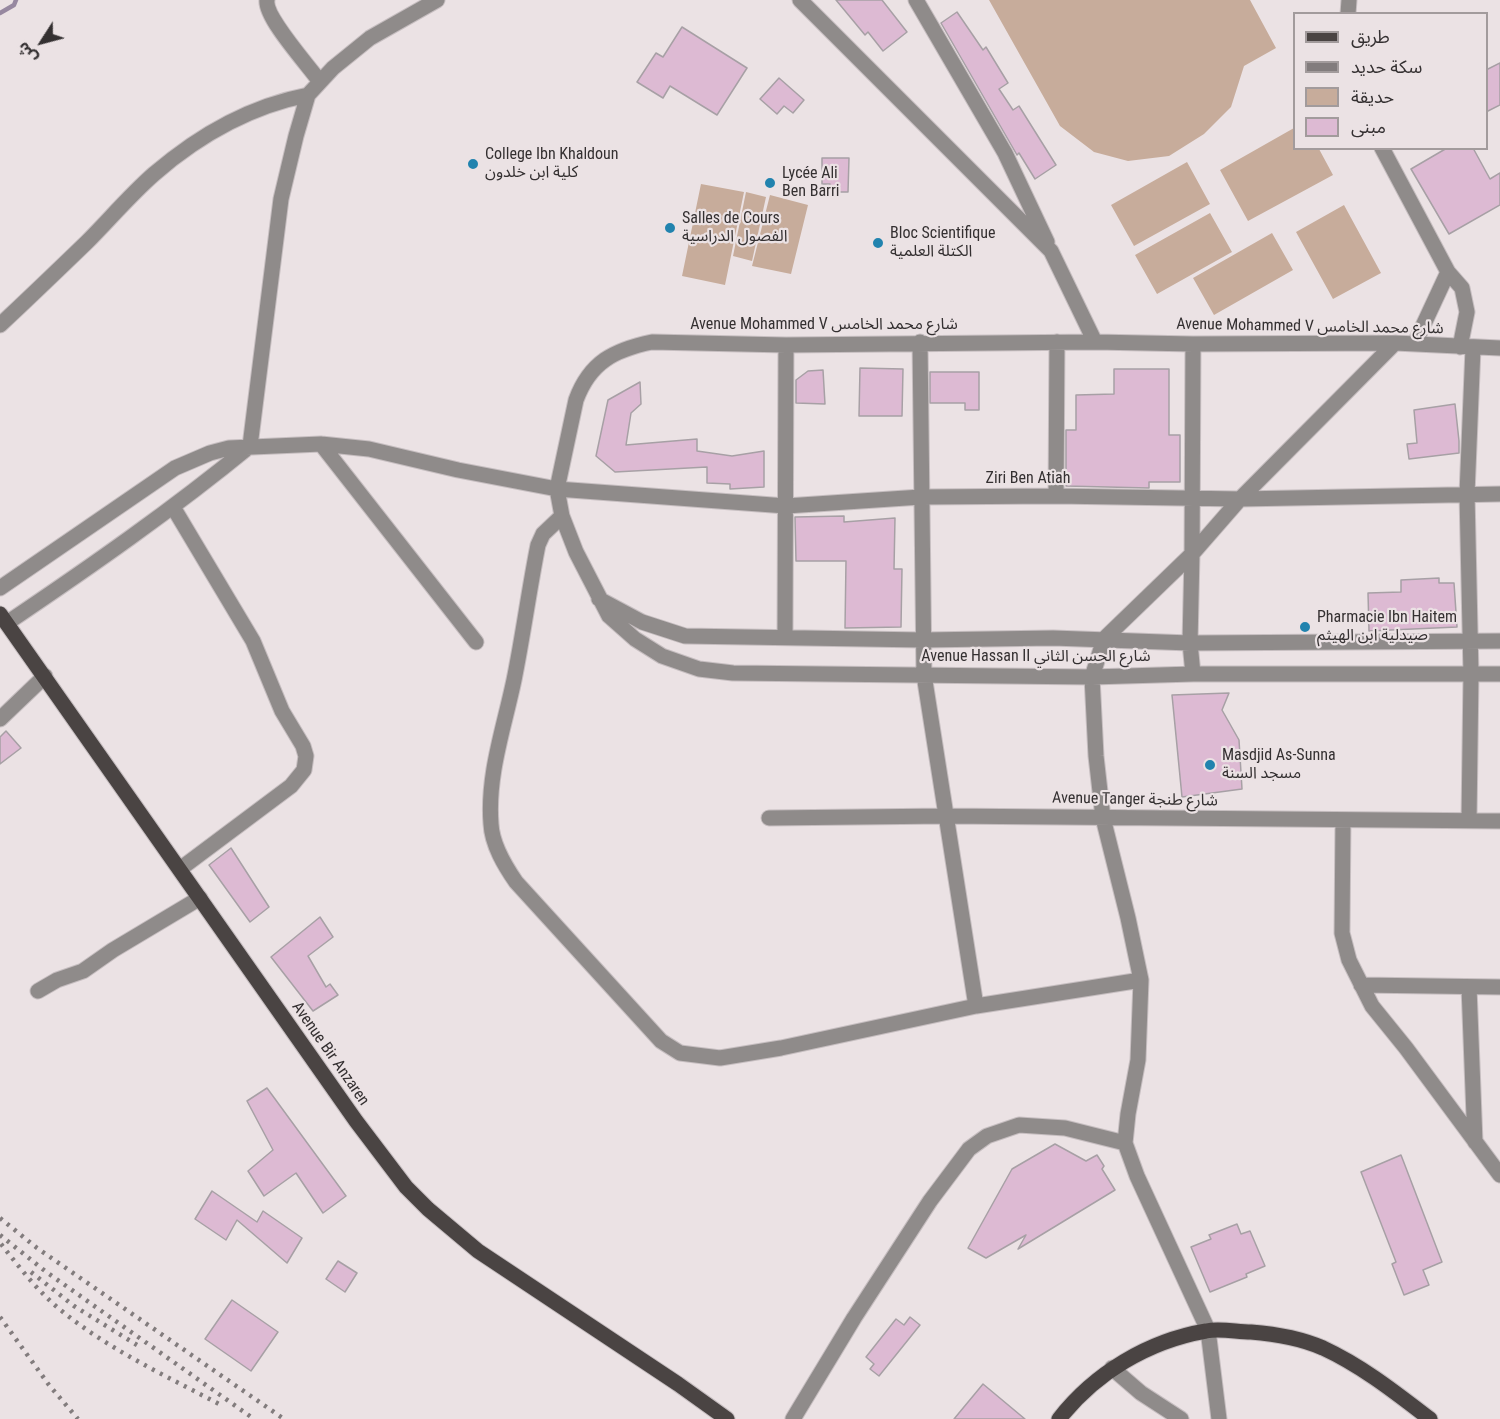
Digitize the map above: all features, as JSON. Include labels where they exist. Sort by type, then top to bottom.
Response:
[{"type":"main road","name":"Avenue Bir Anzaren","points":[[3,619],[356,1121],[400,1179],[428,1209],[478,1251],[727,1419]]},
{"type":"main road","points":[[1065,1417],[1076,1398],[1112,1368],[1157,1345],[1208,1330],[1290,1336],[1323,1348],[1382,1382],[1430,1419]]},
{"type":"street","points":[[267,0],[267,8],[273,20],[320,82]]},
{"type":"street","points":[[800,0],[1051,251]]},
{"type":"street","points":[[916,0],[1005,153],[1095,342]]},
{"type":"street","points":[[3,619],[93,565],[173,507],[250,446],[281,199],[308,95],[333,68],[370,38],[428,2]]},
{"type":"street","points":[[0,325],[154,174],[203,137],[245,115],[288,99],[308,95]]},
{"type":"street","points":[[1383,150],[1448,272],[1462,288],[1467,312],[1469,641],[1472,674],[1469,820]]},
{"type":"street","points":[[1415,343],[1448,272]]},
{"type":"street","name":"Avenue Mohammed V شارع محمد الخامس","points":[[557,489],[576,400],[581,387],[592,370],[604,360],[630,346],[652,342],[786,345],[920,342],[1415,343],[1500,348]]},
{"type":"street","points":[[920,342],[924,675],[976,1006]]},
{"type":"street","points":[[1056,496],[1057,342]]},
{"type":"street","points":[[1219,1419],[1208,1330],[1137,1176],[1125,1143],[1138,1060],[1141,980],[1103,818],[1096,756],[1092,676],[1104,639],[1192,554],[1240,499],[1395,343]]},
{"type":"street","points":[[1193,344],[1190,643],[1193,674]]},
{"type":"street","points":[[785,637],[786,345]]},
{"type":"street","points":[[321,444],[476,642]]},
{"type":"street","points":[[0,588],[175,468],[220,450],[250,446],[321,444],[369,449],[458,470],[557,489]]},
{"type":"street","name":"Ziri Ben Atiah","points":[[557,489],[786,506],[921,497],[1056,496],[1240,499],[1500,494]]},
{"type":"street","name":"Avenue Hassan II شارع الحسن الثاني","points":[[557,489],[562,516],[598,599],[609,616],[635,639],[662,656],[699,669],[733,674],[1092,676],[1500,674]]},
{"type":"street","points":[[173,507],[253,641],[282,711],[303,746],[306,756],[304,770],[291,786],[180,869]]},
{"type":"street","points":[[562,516],[543,534],[538,545],[490,796],[491,827],[504,865],[516,882],[661,1041],[680,1053],[720,1058],[781,1048],[976,1006],[1141,980]]},
{"type":"street","name":"Avenue Hassan II شارع الحسن الثاني","points":[[598,599],[642,622],[685,636],[923,640],[1104,639],[1190,643],[1500,641]]},
{"type":"street","points":[[0,720],[45,676]]},
{"type":"street","name":"Avenue Tanger شارع طنجة","points":[[769,818],[946,816],[1500,821]]},
{"type":"street","points":[[1343,820],[1342,933],[1349,960],[1372,1005],[1475,1142],[1495,1160],[1500,1175]]},
{"type":"street","points":[[38,991],[57,980],[83,971],[113,950],[200,898]]},
{"type":"street","points":[[1361,985],[1500,987]]},
{"type":"street","points":[[1469,987],[1475,1142]]},
{"type":"street","points":[[793,1419],[860,1308],[930,1202],[969,1149],[987,1136],[1019,1125],[1065,1128],[1125,1143]]},
{"type":"street","points":[[1112,1368],[1140,1393],[1181,1419]]},
{"type":"green space","points":[[989,0],[1250,0],[1276,48],[1244,66],[1231,107],[1204,134],[1169,156],[1128,161],[1094,152],[1060,126]]},
{"type":"green space","points":[[1293,129],[1293,150],[1320,150],[1333,175],[1248,221],[1220,170]]},
{"type":"green space","points":[[1187,162],[1210,204],[1134,246],[1111,205]]},
{"type":"green space","points":[[701,184],[744,192],[725,285],[682,276]]},
{"type":"green space","points":[[746,192],[766,197],[752,261],[733,256]]},
{"type":"green space","points":[[770,195],[808,205],[791,274],[752,266]]},
{"type":"green space","points":[[1344,205],[1381,273],[1333,299],[1296,232]]},
{"type":"green space","points":[[1210,213],[1232,252],[1157,294],[1135,255]]},
{"type":"green space","points":[[1272,233],[1293,270],[1214,315],[1193,278]]},
{"type":"building","points":[[836,0],[882,0],[907,32],[883,51],[868,32],[865,35]]},
{"type":"building","points":[[957,12],[983,50],[986,47],[1008,83],[999,89],[1013,110],[1019,106],[1056,165],[1035,179],[1019,153],[1017,155],[941,23]]},
{"type":"building","points":[[682,27],[747,68],[717,115],[670,86],[663,98],[637,82],[656,53],[663,57]]},
{"type":"building","points":[[1500,63],[1500,105],[1488,111],[1488,69]]},
{"type":"building","points":[[779,78],[804,100],[793,113],[784,106],[777,114],[760,99]]},
{"type":"building","points":[[1444,150],[1474,150],[1490,179],[1500,173],[1500,205],[1449,234],[1411,169]]},
{"type":"building","points":[[822,158],[849,158],[848,192],[830,192],[830,184],[822,184]]},
{"type":"building","points":[[860,368],[903,369],[902,416],[859,416]]},
{"type":"building","points":[[1114,369],[1169,369],[1169,435],[1180,435],[1180,482],[1149,482],[1149,488],[1066,486],[1066,430],[1076,430],[1076,395],[1114,394]]},
{"type":"building","points":[[823,370],[825,404],[796,403],[796,380],[808,371]]},
{"type":"building","points":[[930,372],[979,372],[979,410],[965,410],[965,403],[930,403]]},
{"type":"building","points":[[640,382],[641,404],[631,413],[626,445],[697,439],[697,451],[732,456],[764,451],[764,487],[730,489],[730,484],[707,483],[707,467],[615,472],[596,456],[608,400]]},
{"type":"building","points":[[1455,404],[1459,453],[1409,459],[1407,444],[1417,443],[1414,410]]},
{"type":"building","points":[[844,516],[844,522],[895,518],[894,569],[902,569],[901,627],[845,628],[846,561],[796,561],[795,517]]},
{"type":"building","points":[[1439,578],[1439,583],[1454,583],[1457,627],[1369,631],[1368,593],[1401,592],[1401,580]]},
{"type":"building","name":"Masdjid As-Sunna مسجد السنة","points":[[1229,693],[1222,710],[1239,740],[1242,789],[1182,797],[1172,695]]},
{"type":"building","points":[[6,731],[21,748],[0,764],[0,737]]},
{"type":"building","points":[[231,848],[269,907],[250,922],[209,865]]},
{"type":"building","points":[[320,917],[333,937],[308,956],[326,987],[330,984],[338,995],[313,1011],[271,957]]},
{"type":"building","points":[[267,1088],[346,1196],[323,1213],[296,1173],[264,1196],[248,1171],[273,1150],[247,1101]]},
{"type":"building","points":[[1055,1144],[1086,1161],[1097,1155],[1104,1166],[1102,1169],[1115,1190],[1018,1249],[1026,1235],[986,1258],[968,1248],[1012,1169]]},
{"type":"building","points":[[1401,1155],[1442,1262],[1423,1270],[1429,1285],[1404,1295],[1392,1264],[1396,1262],[1361,1172]]},
{"type":"building","points":[[212,1191],[257,1222],[263,1211],[302,1238],[287,1263],[237,1220],[226,1240],[195,1219]]},
{"type":"building","points":[[1237,1224],[1241,1234],[1250,1231],[1265,1266],[1246,1274],[1247,1277],[1210,1292],[1191,1247],[1211,1239],[1209,1235]]},
{"type":"building","points":[[338,1261],[357,1273],[345,1292],[326,1279]]},
{"type":"building","points":[[232,1300],[278,1332],[251,1371],[205,1339]]},
{"type":"building","points":[[910,1317],[920,1325],[879,1376],[870,1369],[874,1364],[866,1357],[896,1319],[904,1325]]},
{"type":"building","points":[[983,1384],[1025,1419],[954,1419]]},
{"type":"waterway","points":[[0,13],[14,5],[16,0]]},
{"type":"railway","points":[[0,1218],[37,1248],[284,1419]]},
{"type":"railway","points":[[0,1235],[45,1271],[254,1419]]},
{"type":"railway","points":[[1,1244],[46,1297],[81,1326],[139,1362],[219,1404]]},
{"type":"railway","points":[[31,1272],[74,1306],[137,1345]]},
{"type":"railway","points":[[0,1317],[49,1385],[78,1419]]},
{"type":"place","name":"College Ibn Khaldoun كلية ابن خلدون","points":[[473,164]]},
{"type":"place","name":"Lycée Ali Ben Barri","points":[[770,183]]},
{"type":"place","name":"Salles de Cours الفصول الدراسية","points":[[670,228]]},
{"type":"place","name":"Bloc Scientifique الكتلة العلمية","points":[[878,243]]},
{"type":"place","name":"Pharmacie Ibn Haitem صيدلية ابن الهيثم","points":[[1305,627]]},
{"type":"place","name":"Masdjid As-Sunna مسجد السنة","points":[[1210,765]]}]
